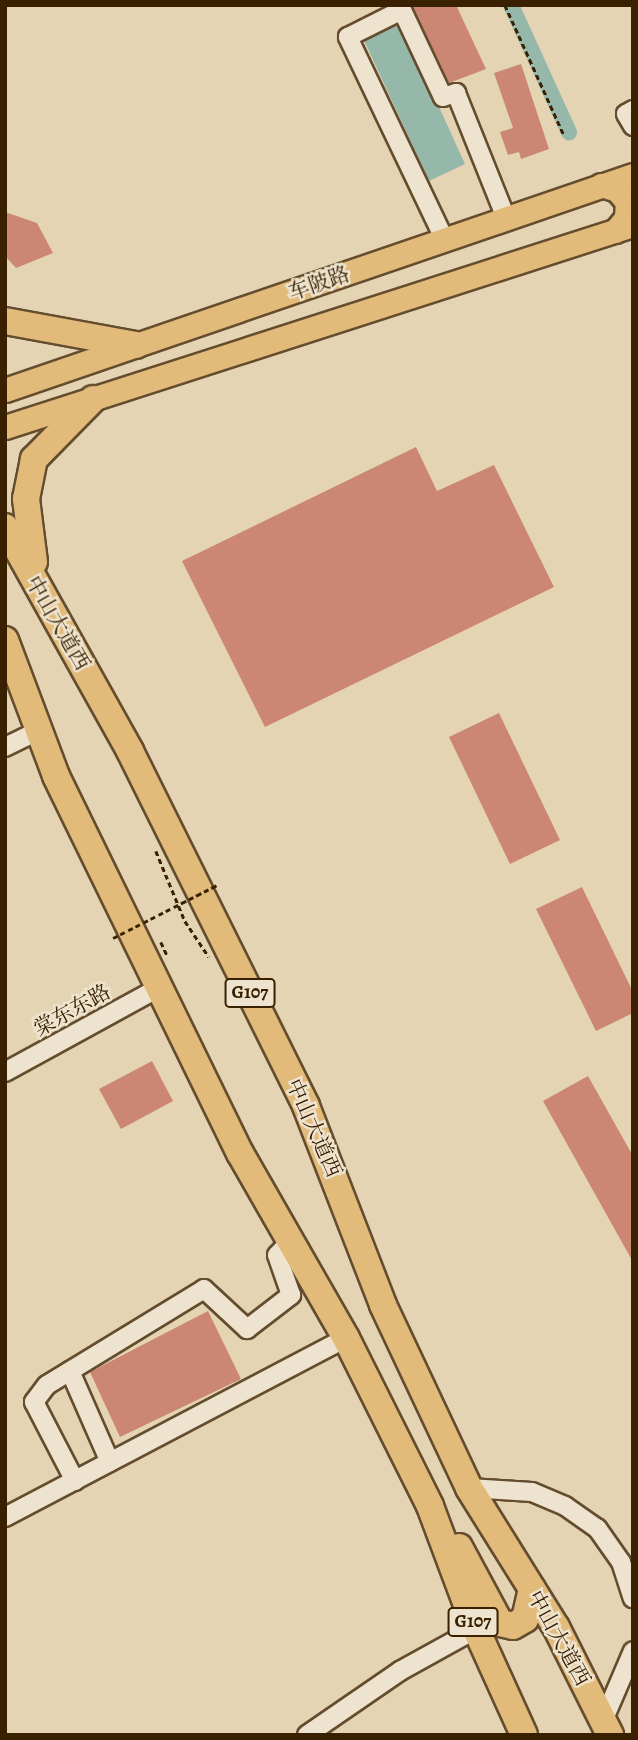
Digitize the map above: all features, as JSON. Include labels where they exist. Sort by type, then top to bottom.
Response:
[{"type":"highway","points":[[5,321],[136,345]]},
{"type":"highway","points":[[45,605],[28,537],[27,477],[42,445],[93,399]]},
{"type":"highway","name":"中山大道西","points":[[5,527],[45,605],[130,751],[306,1106],[383,1305],[470,1488],[532,1589],[607,1728]]},
{"type":"highway","name":"G107","points":[[6,644],[38,731],[160,987],[290,1242],[346,1338],[430,1506],[476,1629],[524,1735]]},
{"type":"highway","points":[[430,1506],[499,1623],[513,1626],[525,1619],[532,1589]]},
{"type":"main road","name":"车陂路","points":[[5,390],[633,175]]},
{"type":"main road","points":[[601,185],[617,190],[627,202],[624,228]]},
{"type":"main road","name":"车陂路","points":[[5,427],[624,228]]},
{"type":"street","points":[[440,230],[348,37],[402,10],[443,97],[456,93],[502,208]]},
{"type":"street","points":[[633,110],[626,114],[633,126]]},
{"type":"street","points":[[5,747],[38,731]]},
{"type":"street","name":"棠东东路","points":[[5,1072],[160,987]]},
{"type":"street","points":[[75,1480],[34,1402],[47,1385],[204,1289],[247,1329],[291,1295],[277,1255],[290,1242]]},
{"type":"street","points":[[5,1517],[346,1338]]},
{"type":"street","points":[[70,1371],[110,1462]]},
{"type":"street","points":[[470,1488],[532,1492],[565,1506],[597,1528],[627,1559],[633,1598]]},
{"type":"street","points":[[307,1735],[400,1671],[476,1629]]},
{"type":"street","points":[[607,1728],[633,1651]]},
{"type":"path","points":[[505,5],[564,135]]},
{"type":"path","points":[[152,839],[172,894],[212,962]]},
{"type":"path","points":[[113,938],[218,885]]},
{"type":"shaded area","points":[[399,19],[465,164],[429,181],[362,36]]},
{"type":"building","points":[[412,5],[456,5],[486,69],[449,83]]},
{"type":"building","points":[[521,64],[549,149],[521,159],[519,152],[508,155],[500,132],[513,128],[494,73]]},
{"type":"building","points":[[5,212],[37,223],[53,253],[16,268],[5,256]]},
{"type":"building","points":[[416,447],[437,491],[494,465],[554,587],[265,727],[182,561]]},
{"type":"building","points":[[499,713],[560,840],[510,864],[449,737]]},
{"type":"building","points":[[582,887],[633,992],[633,1013],[596,1031],[536,909]]},
{"type":"building","points":[[152,1061],[173,1101],[121,1129],[99,1089]]},
{"type":"building","points":[[588,1076],[633,1156],[633,1262],[543,1101]]},
{"type":"building","points":[[208,1311],[241,1379],[120,1437],[90,1372]]},
{"type":"waterway","points":[[511,5],[569,132]]}]
